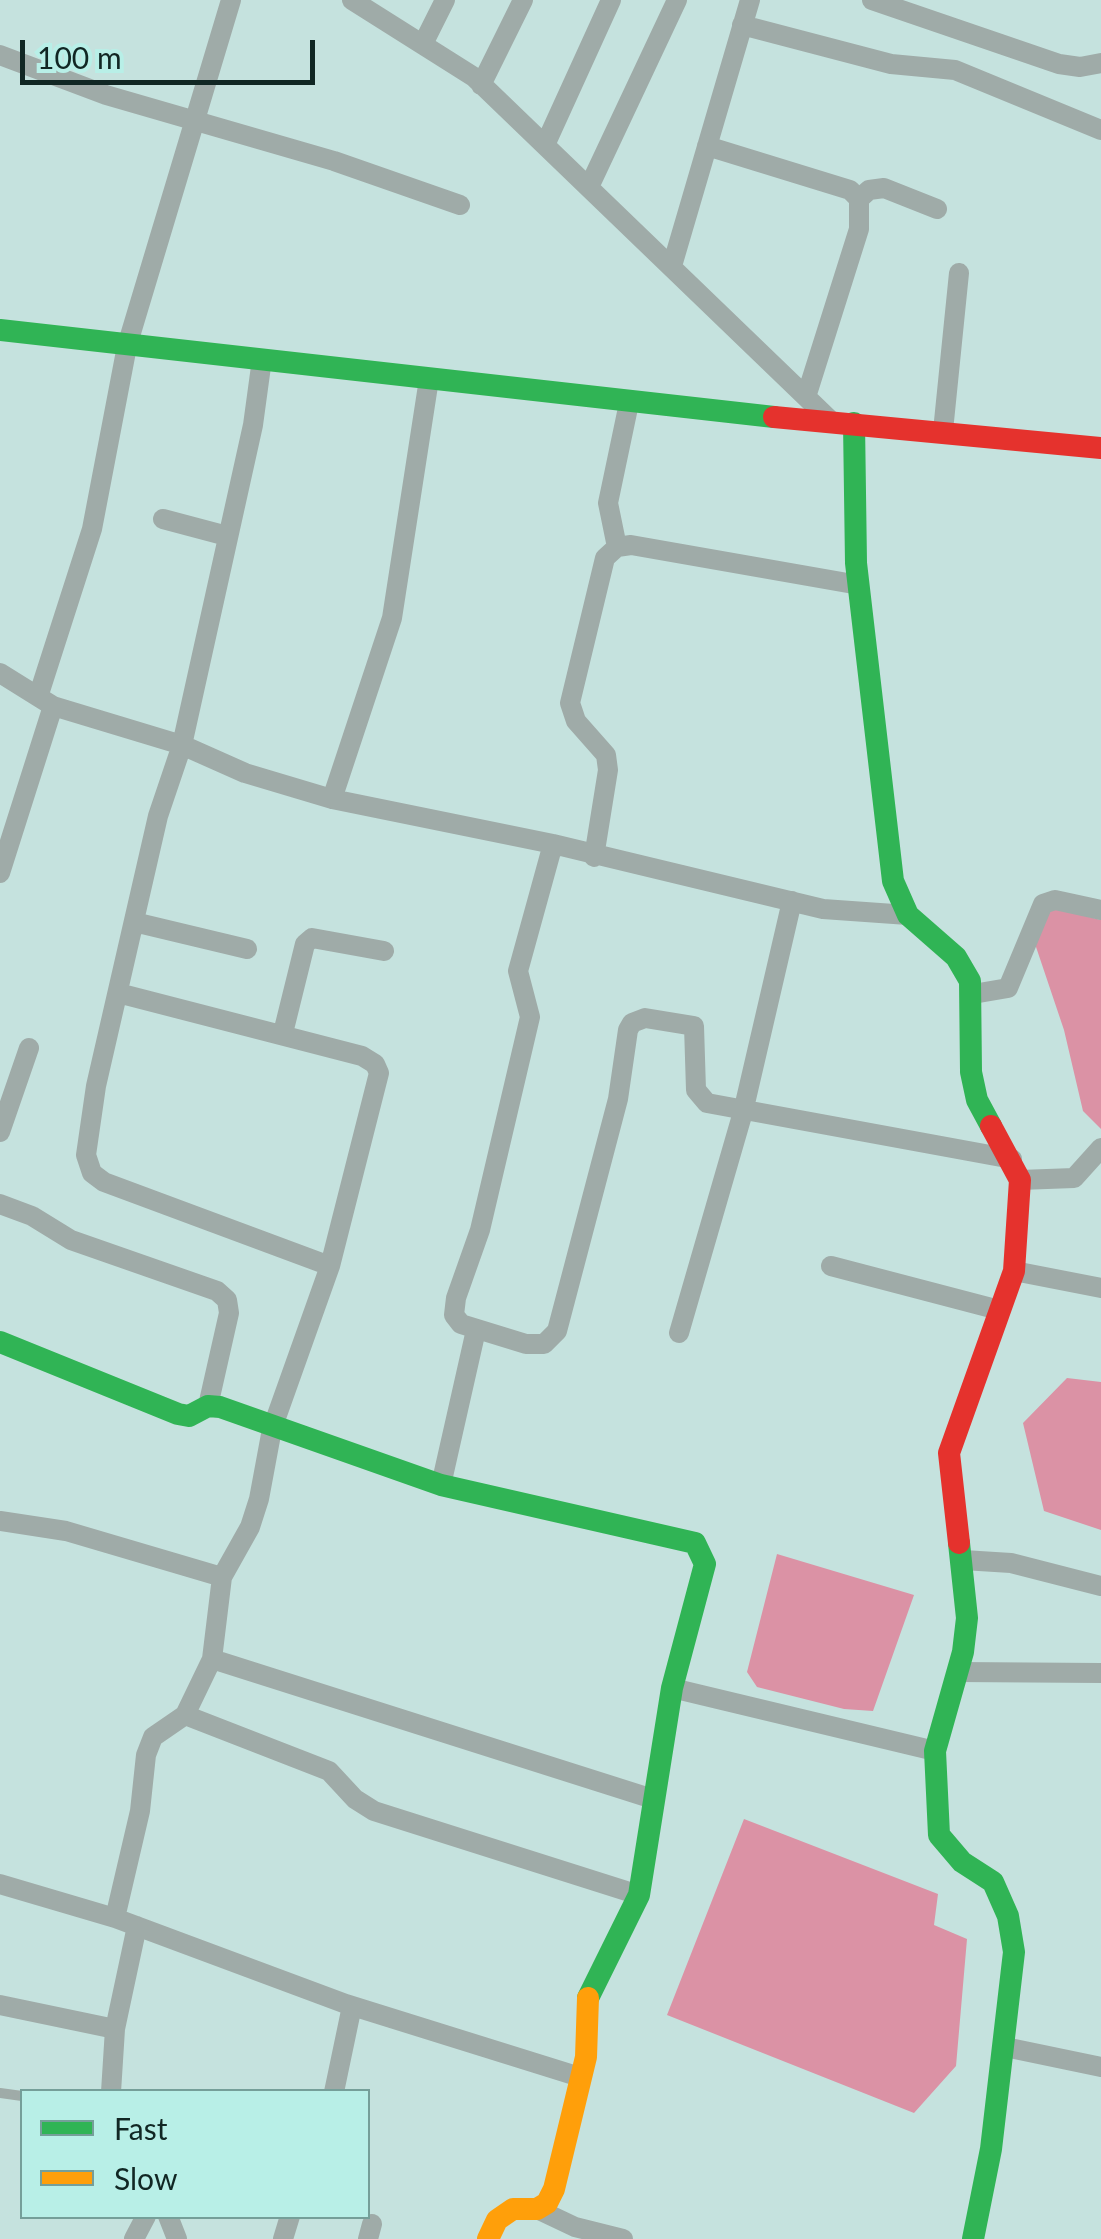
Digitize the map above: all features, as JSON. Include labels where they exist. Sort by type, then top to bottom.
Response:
[{"type":"street","points":[[0,874],[92,529],[127,346],[231,0]]},
{"type":"street","points":[[424,42],[445,0]]},
{"type":"street","points":[[482,84],[523,0]]},
{"type":"street","points":[[545,145],[611,0]]},
{"type":"street","points":[[589,187],[677,0]]},
{"type":"street","points":[[672,266],[750,0]]},
{"type":"street","points":[[872,0],[1059,64],[1080,67],[1101,63]]},
{"type":"street","points":[[366,4],[482,84],[806,397],[843,422]]},
{"type":"street","points":[[742,25],[892,64],[955,70],[1101,130]]},
{"type":"street","points":[[0,55],[196,124],[334,161],[460,206]]},
{"type":"street","points":[[707,146],[850,190],[859,199],[859,229],[806,397]]},
{"type":"street","points":[[859,199],[869,190],[884,188],[937,210]]},
{"type":"street","points":[[942,431],[958,272]]},
{"type":"street","points":[[0,330],[629,404],[1101,448]]},
{"type":"street","points":[[262,360],[182,745],[158,816],[96,1086],[86,1155],[92,1172],[104,1182],[330,1266]]},
{"type":"street","points":[[332,799],[392,618],[429,379]]},
{"type":"street","points":[[616,548],[608,503],[629,404]]},
{"type":"street","points":[[843,422],[884,832],[894,881],[908,916],[956,957],[974,994],[971,1072],[977,1100],[1016,1169],[1014,1271],[949,1453],[950,1490],[967,1618],[935,1752],[939,1835],[962,1862],[993,1882],[1008,1916],[1014,1952],[1005,2046],[973,2239]]},
{"type":"street","points":[[163,519],[227,536]]},
{"type":"street","points":[[594,857],[606,756],[576,721],[570,702],[606,558],[616,548],[631,546],[859,585]]},
{"type":"street","points":[[0,674],[46,701],[182,745],[245,773],[332,799],[554,844],[594,857],[822,909],[908,916]]},
{"type":"street","points":[[554,844],[518,971],[530,1017],[519,1070],[480,1230],[456,1298],[454,1314],[476,1330],[526,1344],[544,1344],[556,1332],[585,1234],[632,1023],[645,1018],[694,1026],[700,1099],[743,1112],[1074,1178],[1101,1148]]},
{"type":"street","points":[[974,994],[1008,988],[1044,904],[1055,900],[1101,910]]},
{"type":"street","points":[[679,1333],[743,1112],[792,901]]},
{"type":"street","points":[[134,922],[248,950]]},
{"type":"street","points":[[284,1032],[305,944],[312,938],[384,951]]},
{"type":"street","points":[[116,1918],[152,1737],[185,1715],[212,1659],[222,1577],[250,1528],[272,1429],[330,1266],[379,1073],[375,1064],[362,1056],[284,1032],[118,994]]},
{"type":"street","points":[[0,1132],[29,1048]]},
{"type":"street","points":[[0,1204],[32,1216],[71,1240],[218,1290],[227,1300],[229,1313],[208,1406]]},
{"type":"street","points":[[831,1266],[999,1310]]},
{"type":"street","points":[[1014,1271],[1101,1288]]},
{"type":"street","points":[[441,1485],[476,1330]]},
{"type":"street","points":[[0,1342],[178,1414],[189,1416],[208,1406],[441,1485],[694,1544],[705,1564],[672,1688],[639,1896],[588,1996],[586,2057],[554,2190],[537,2209]]},
{"type":"street","points":[[0,1521],[66,1532],[222,1577]]},
{"type":"street","points":[[962,1560],[1011,1562],[1101,1586]]},
{"type":"street","points":[[212,1659],[652,1799]]},
{"type":"street","points":[[957,1672],[1101,1673]]},
{"type":"street","points":[[672,1688],[935,1752]]},
{"type":"street","points":[[185,1715],[329,1771],[355,1798],[374,1810],[639,1896]]},
{"type":"street","points":[[0,1884],[116,1918],[352,2006],[580,2077]]},
{"type":"street","points":[[111,2089],[115,2029],[138,1926]]},
{"type":"street","points":[[0,2005],[115,2029]]},
{"type":"street","points":[[335,2089],[352,2006]]},
{"type":"street","points":[[1005,2046],[1101,2067]]},
{"type":"street","points":[[488,2239],[498,2220],[513,2210],[537,2209],[575,2227],[623,2239]]},
{"type":"shaded area","points":[[1050,907],[1101,920],[1101,1129],[1083,1111],[1064,1030],[1032,935]]},
{"type":"shaded area","points":[[1067,1378],[1101,1382],[1101,1530],[1044,1511],[1023,1423]]},
{"type":"shaded area","points":[[777,1554],[914,1595],[873,1711],[844,1709],[757,1687],[747,1672]]},
{"type":"shaded area","points":[[744,1819],[938,1894],[934,1925],[967,1939],[956,2066],[914,2113],[667,2015]]},
{"type":"traffic: fast","points":[[0,330],[774,417]]},
{"type":"traffic: fast","points":[[854,423],[856,563],[893,881],[908,915],[956,957],[970,981],[971,1072],[977,1100],[991,1126]]},
{"type":"traffic: fast","points":[[0,1342],[178,1414],[189,1416],[208,1406],[220,1407],[441,1485],[695,1543],[705,1564],[672,1688],[639,1895],[588,1998]]},
{"type":"traffic: fast","points":[[959,1543],[967,1618],[963,1652],[935,1751],[939,1835],[962,1862],[993,1882],[1008,1916],[1014,1952],[991,2149],[973,2239]]},
{"type":"traffic: slow","points":[[488,2239],[497,2220],[513,2209],[537,2209],[547,2203],[554,2189],[586,2057],[588,1998]]},
{"type":"traffic: jam","points":[[774,417],[1101,448]]},
{"type":"traffic: jam","points":[[959,1543],[949,1453],[1014,1271],[1020,1180],[991,1126]]}]
